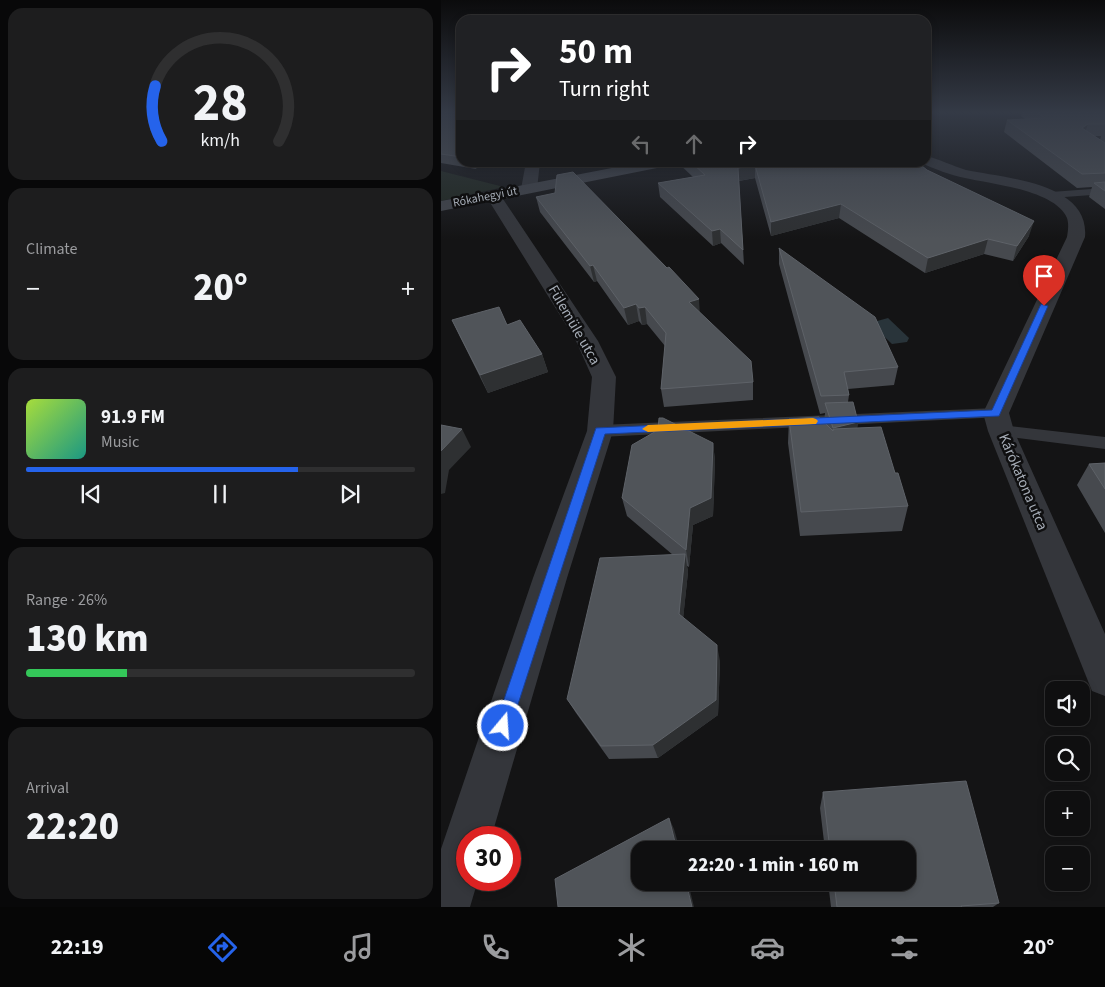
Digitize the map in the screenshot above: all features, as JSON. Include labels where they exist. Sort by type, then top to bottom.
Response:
[{"type":"street","name":"Kárókatona utca","points":[[931,162],[963,173],[1031,185],[1051,195],[1073,214],[1078,224],[1075,237],[998,422],[1105,678]]},
{"type":"street","points":[[529,189],[532,167]]},
{"type":"street","name":"Rókahegyi út","points":[[441,206],[641,167]]},
{"type":"street","name":"Fülemüle utca","points":[[471,826],[550,578],[600,431],[604,377],[587,341],[494,196]]},
{"type":"street","name":"Fülemüle utca","points":[[446,907],[456,874]]},
{"type":"lane","points":[[1051,195],[1105,191]]},
{"type":"lane","points":[[600,431],[998,422],[1105,444]]},
{"type":"shaded area","points":[[441,171],[504,187],[441,201]]},
{"type":"shaded area","points":[[888,318],[909,338],[907,342],[892,344],[870,323]]},
{"type":"building","points":[[1055,154],[1105,154],[1105,173],[1082,174]]},
{"type":"building","points":[[696,167],[744,167],[738,168],[743,250],[720,229],[712,231],[658,183],[705,175]]},
{"type":"building","points":[[756,167],[923,167],[1034,221],[1017,246],[988,239],[928,258],[841,204],[771,222]]},
{"type":"building","points":[[573,172],[699,299],[689,302],[751,361],[753,382],[661,389],[666,333],[645,307],[639,308],[636,304],[624,308],[593,265],[590,266],[536,197],[555,193],[557,175]]},
{"type":"building","points":[[1105,182],[1105,191],[1094,183]]},
{"type":"building","points":[[779,248],[875,317],[898,367],[844,372],[849,395],[821,396]]},
{"type":"building","points":[[499,307],[507,325],[520,320],[542,354],[480,375],[452,320]]},
{"type":"building","points":[[853,402],[858,422],[833,428],[825,403]]},
{"type":"building","points":[[819,417],[833,431],[833,429],[881,427],[895,473],[898,473],[908,506],[801,512],[789,419]]},
{"type":"building","points":[[659,418],[663,418],[713,443],[711,498],[690,508],[686,550],[622,498],[632,445],[658,430]]},
{"type":"building","points":[[441,425],[462,429],[441,451]]},
{"type":"building","points":[[1105,463],[1105,489],[1089,464]]},
{"type":"building","points":[[685,554],[679,614],[717,645],[716,700],[653,745],[601,746],[567,699],[600,558]]},
{"type":"building","points":[[966,781],[999,903],[962,907],[837,907],[835,891],[916,891],[916,841],[829,841],[823,792]]},
{"type":"building","points":[[669,818],[675,841],[631,841],[631,891],[688,891],[692,907],[558,907],[555,879]]},
{"type":"slow traffic","points":[[648,429],[813,421]]},
{"type":"route","points":[[503,726],[550,578],[600,431],[995,413],[1044,306]]}]
